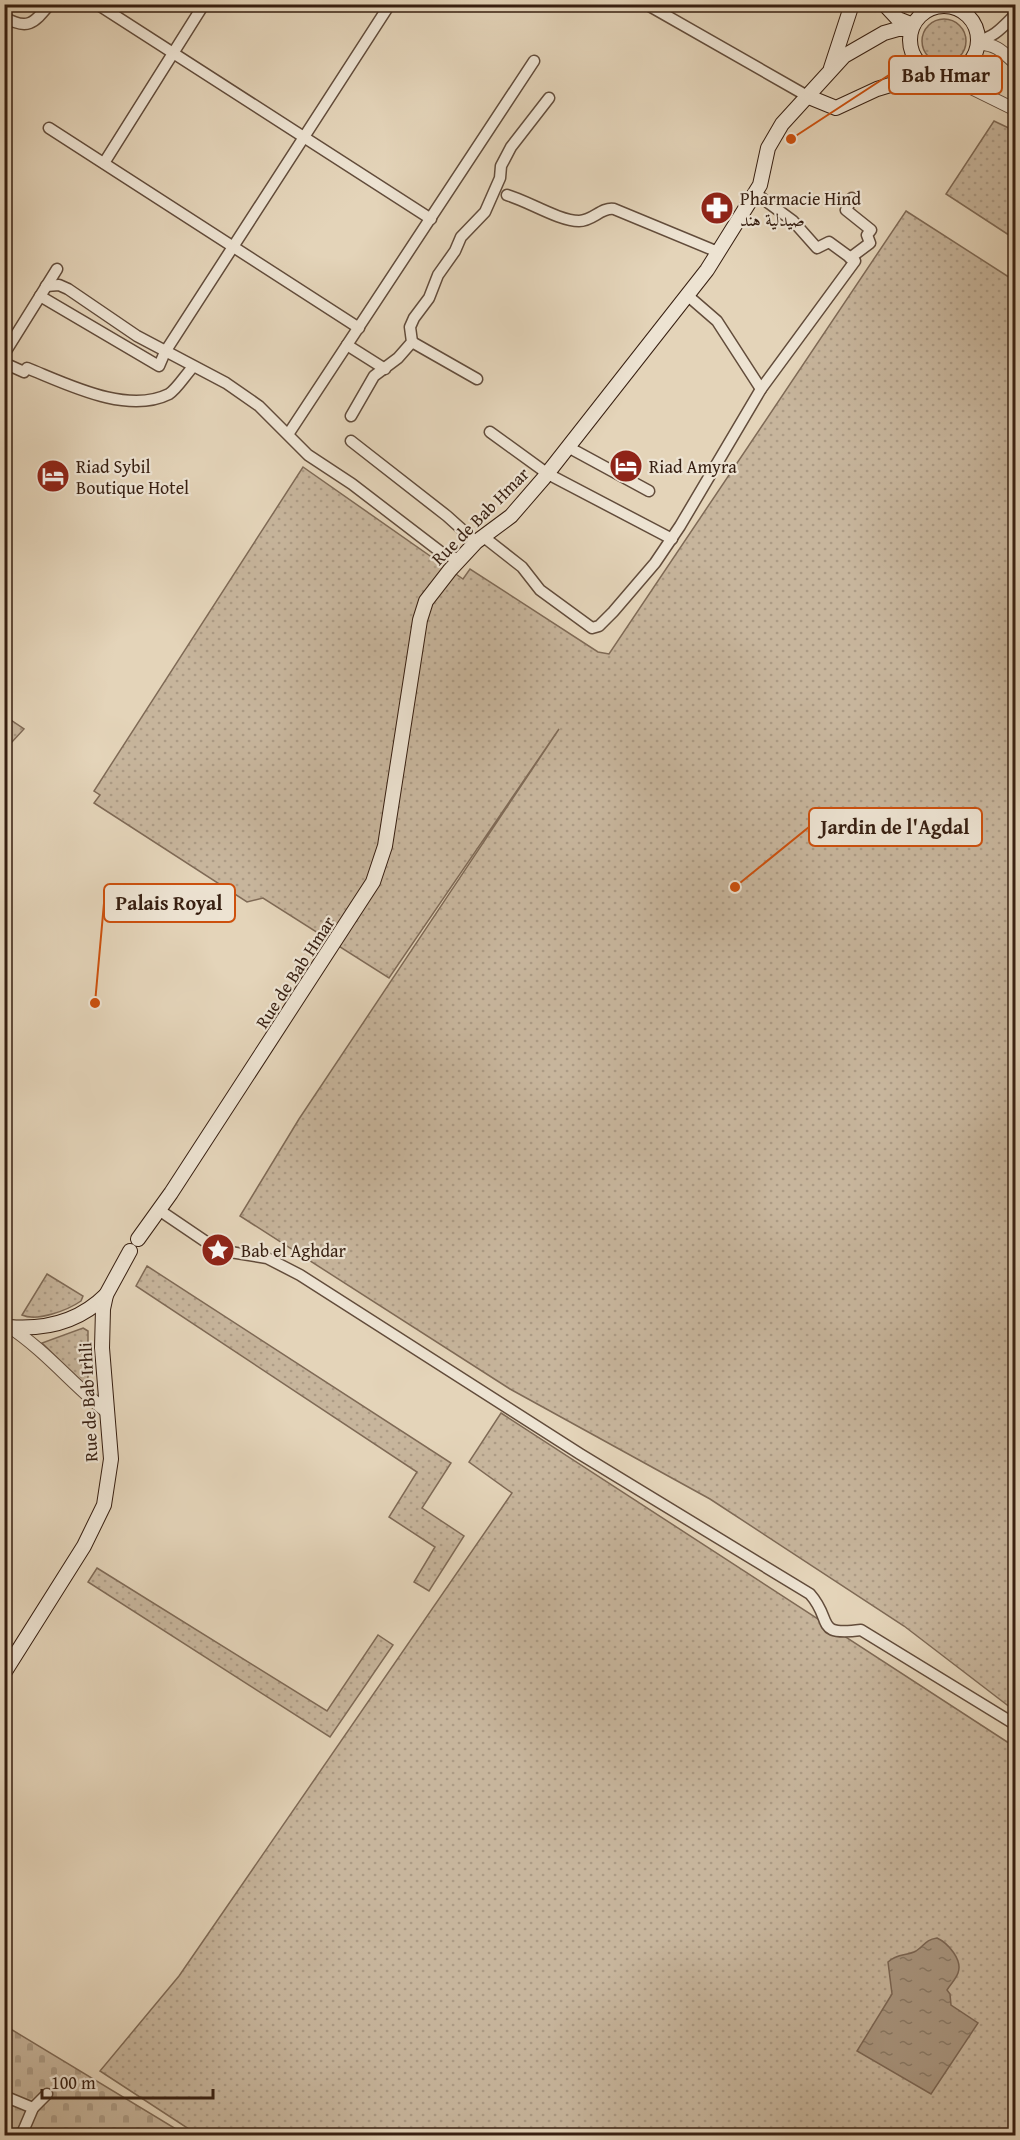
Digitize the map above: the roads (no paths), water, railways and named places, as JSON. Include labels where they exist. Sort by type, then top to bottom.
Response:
[{"type":"main road","points":[[831,68],[852,4]]},
{"type":"main road","points":[[884,4],[892,15],[912,27]]},
{"type":"main road","points":[[809,97],[836,108],[877,89],[938,73],[958,71],[966,66],[973,58],[978,42],[973,21],[965,12],[951,5],[924,12],[912,27],[909,42],[914,57],[923,68],[938,73]]},
{"type":"main road","name":"Rue de Bab Hmar","points":[[134,1245],[329,954],[373,882],[385,846],[420,620],[426,601],[458,560],[511,516],[548,474],[645,352],[718,252],[760,185],[772,136],[844,56],[875,37],[892,30],[912,27]]},
{"type":"main road","name":"Rue de Bab Irhli","points":[[4,1673],[84,1546],[101,1513],[110,1468],[102,1323],[106,1295],[134,1245]]},
{"type":"main road","points":[[7,1326],[37,1328],[65,1321],[96,1306],[106,1295]]},
{"type":"street","points":[[4,17],[17,24],[32,23],[50,4]]},
{"type":"street","points":[[97,4],[431,219]]},
{"type":"street","points":[[104,163],[204,4]]},
{"type":"street","points":[[43,291],[158,367],[165,352],[390,4]]},
{"type":"street","points":[[645,4],[809,97]]},
{"type":"street","points":[[978,42],[997,32],[1016,14]]},
{"type":"street","points":[[978,42],[999,48],[1016,64]]},
{"type":"street","points":[[289,433],[534,61]]},
{"type":"street","points":[[938,73],[1016,110]]},
{"type":"street","points":[[412,342],[410,327],[429,298],[438,275],[455,251],[461,237],[485,212],[500,178],[501,166],[512,147],[549,98]]},
{"type":"street","points":[[49,128],[359,328]]},
{"type":"street","points":[[351,441],[447,516],[522,567],[540,590],[592,628],[599,626],[672,539],[761,389],[855,261],[829,242],[817,248],[800,228],[755,193]]},
{"type":"street","points":[[507,195],[579,221],[591,219],[609,208],[614,209],[718,252]]},
{"type":"street","points":[[850,258],[870,243],[867,235],[871,230],[846,210],[852,198]]},
{"type":"street","points":[[4,354],[57,269]]},
{"type":"street","points":[[43,291],[59,285],[68,289],[165,352],[226,382],[259,406],[289,433],[308,455],[352,484],[442,553],[458,560]]},
{"type":"street","points":[[687,295],[717,321],[761,389]]},
{"type":"street","points":[[351,416],[368,383],[412,342]]},
{"type":"street","points":[[412,342],[422,345],[477,379]]},
{"type":"street","points":[[347,345],[385,369]]},
{"type":"street","points":[[4,363],[24,372],[27,368],[73,386],[135,402],[149,401],[171,393],[193,367]]},
{"type":"street","points":[[490,432],[548,474],[672,539]]},
{"type":"street","points":[[568,447],[649,490]]},
{"type":"street","points":[[159,1210],[218,1250],[267,1258],[300,1275],[580,1454],[810,1594],[818,1604],[823,1622],[830,1629],[836,1632],[861,1630],[1016,1725]]},
{"type":"street","points":[[7,1326],[25,1338],[80,1391],[107,1413]]},
{"type":"street","points":[[21,2136],[33,2108],[46,2094]]},
{"type":"street","points":[[4,2096],[33,2108]]},
{"type":"water","points":[[937,1938],[950,1948],[958,1963],[957,1975],[947,1990],[950,1994],[951,2005],[978,2023],[931,2094],[857,2051],[892,1994],[888,1962],[895,1957],[916,1951],[927,1941]]},
{"type":"place","name":"Bab Hmar","points":[[791,139]]},
{"type":"place","name":"Pharmacie Hind صيدلية هند","points":[[717,208]]},
{"type":"place","name":"Riad Amyra","points":[[626,466]]},
{"type":"place","name":"Riad Sybil Boutique Hotel","points":[[53,476]]},
{"type":"place","name":"Jardin de l'Agdal","points":[[735,887]]},
{"type":"place","name":"Palais Royal","points":[[95,1003]]},
{"type":"place","name":"Bab el Aghdar","points":[[218,1250]]}]
